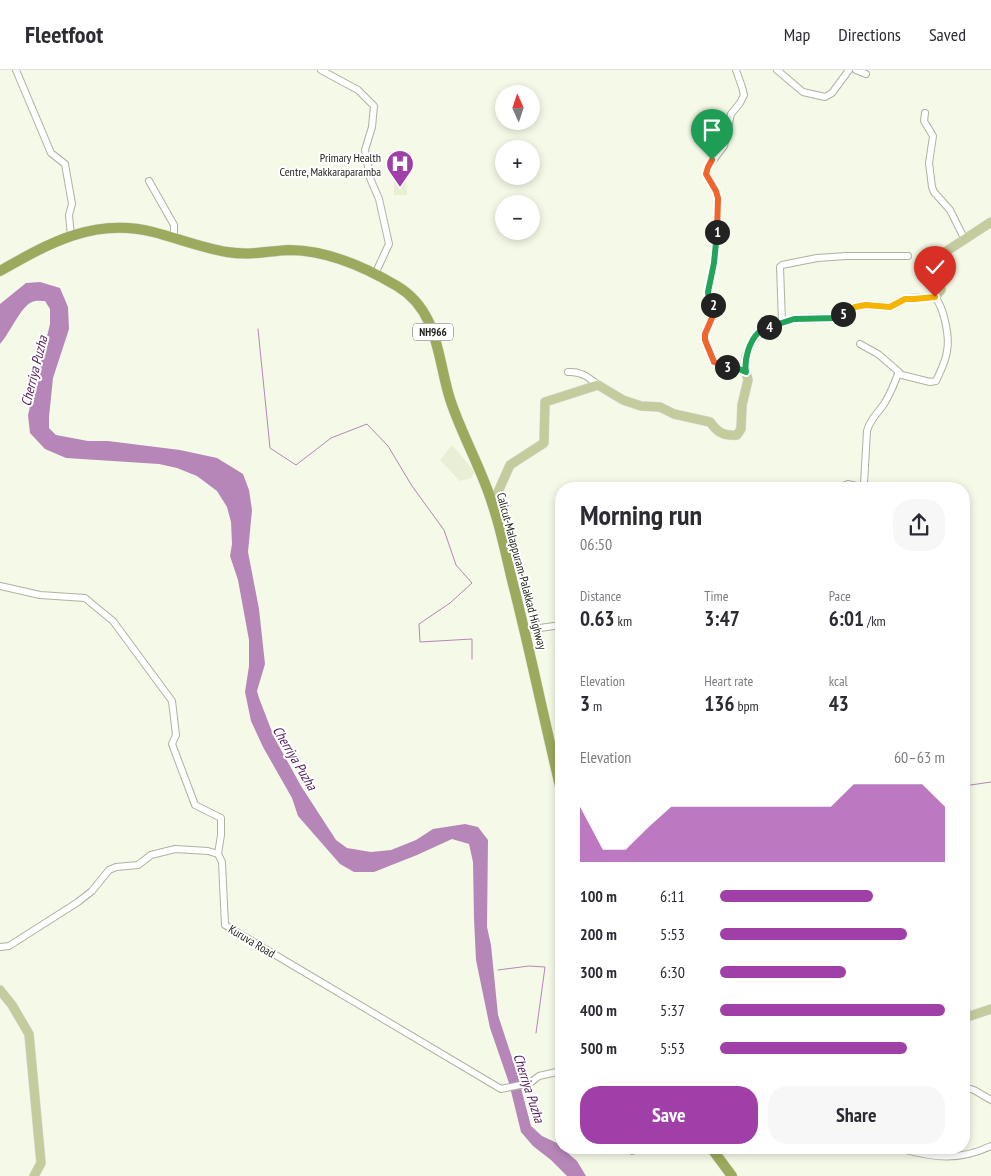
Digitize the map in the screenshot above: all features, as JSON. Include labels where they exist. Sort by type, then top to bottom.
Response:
[{"type":"highway","name":"Calicut-Malappuram-Palakkad Highway","points":[[0,271],[42,247],[84,231],[130,228],[152,232],[220,251],[244,255],[286,250],[305,251],[361,266],[397,286],[412,297],[430,324],[438,344],[450,398],[492,504],[526,630],[555,763]]},
{"type":"highway","points":[[716,1154],[732,1176]]},
{"type":"main road","points":[[492,504],[510,465],[544,443],[545,402],[598,385],[623,400],[641,406],[660,407],[674,414],[710,422],[717,431],[727,436],[737,435],[741,429],[742,405],[748,380],[746,356],[759,332],[773,324],[794,319],[837,318],[855,307],[866,305],[890,307],[905,299],[935,297],[941,290],[936,258],[991,222]]},
{"type":"main road","points":[[0,990],[12,1005],[29,1034],[41,1163],[34,1176]]},
{"type":"main road","points":[[970,1016],[991,1009]]},
{"type":"street","points":[[16,70],[51,153],[65,164],[72,204],[69,215],[71,236]]},
{"type":"street","points":[[321,70],[358,90],[374,106],[372,127],[365,150],[370,178],[379,199],[389,244],[375,274]]},
{"type":"street","points":[[736,70],[744,95],[731,114],[724,146],[708,167],[706,174],[718,198],[714,263],[708,292],[709,302],[715,311],[707,326],[705,340],[714,362],[746,372]]},
{"type":"street","points":[[777,70],[804,92],[824,97],[832,93],[848,70]]},
{"type":"street","points":[[856,70],[866,74]]},
{"type":"street","points":[[925,113],[924,122],[933,136],[929,163],[932,187],[934,192],[950,210],[965,240]]},
{"type":"street","points":[[149,181],[174,225],[174,239]]},
{"type":"street","points":[[782,322],[780,267],[782,265],[817,258],[908,256]]},
{"type":"street","points":[[860,344],[878,354],[898,374],[936,382],[948,350],[947,330],[940,304],[935,297]]},
{"type":"street","points":[[568,372],[577,371],[598,385]]},
{"type":"street","points":[[864,482],[869,424],[884,404],[898,374]]},
{"type":"street","points":[[0,586],[40,595],[85,598],[113,621],[172,701],[176,735],[172,744],[195,805],[221,818],[222,835],[218,854],[208,851],[175,850],[151,855],[138,865],[116,867],[109,870],[92,891],[78,902],[9,946],[0,947]]},
{"type":"street","points":[[526,630],[555,626]]},
{"type":"street","name":"Kuruva Road","points":[[218,854],[222,862],[225,925],[497,1087],[506,1090],[530,1083],[539,1076],[555,1072]]},
{"type":"street","points":[[970,1089],[991,1100]]},
{"type":"street","points":[[970,1154],[991,1146]]},
{"type":"street","points":[[922,1154],[934,1157],[969,1154]]},
{"type":"shaded area","name":"Primary Health Centre, Makkaraparamba","points":[[394,182],[406,182],[407,195],[394,195]]},
{"type":"shaded area","points":[[40,282],[60,288],[68,307],[69,329],[53,378],[49,417],[49,428],[56,435],[88,441],[108,441],[180,450],[217,458],[243,474],[249,490],[252,510],[248,552],[259,609],[265,664],[257,691],[274,737],[301,786],[336,840],[347,848],[371,852],[391,850],[416,840],[433,829],[465,824],[478,827],[488,840],[487,927],[491,945],[498,1015],[517,1073],[531,1126],[542,1136],[555,1142],[555,1154],[569,1154],[577,1161],[586,1176],[567,1176],[533,1146],[521,1132],[509,1083],[490,1028],[476,960],[473,862],[469,844],[452,839],[374,872],[354,872],[340,864],[298,816],[292,798],[263,747],[251,721],[245,692],[249,666],[249,640],[238,580],[230,556],[232,544],[231,522],[227,507],[217,491],[197,476],[177,468],[159,464],[66,458],[45,449],[30,433],[28,415],[50,324],[50,309],[45,301],[35,301],[28,305],[0,344],[0,304],[26,283]]},
{"type":"shaded area","points":[[452,445],[475,472],[471,478],[460,481],[440,460]]},
{"type":"waterway","points":[[258,329],[270,448],[296,465],[331,438],[367,424],[388,446],[412,486],[444,530],[456,565],[472,583],[450,603],[419,624],[420,642],[472,639],[472,659]]},
{"type":"waterway","points":[[970,785],[991,782]]},
{"type":"waterway","points":[[498,970],[529,966],[545,967],[536,1033]]},
{"type":"place","name":"Primary Health Centre, Makkaraparamba","points":[[400,188]]},
{"type":"route","points":[[712,160],[706,174],[718,198],[714,263],[708,292],[709,302],[714,306],[715,311],[707,326],[705,340],[714,362],[746,372],[746,356],[751,343],[759,332],[773,324],[794,319],[837,318],[855,307],[866,305],[890,307],[905,299],[935,297]]},
{"type":"water label","name":"Cherriya Puzha","points":[[34,371]]},
{"type":"water label","name":"Cherriya Puzha","points":[[295,758]]},
{"type":"water label","name":"Cherriya Puzha","points":[[529,1088]]}]
